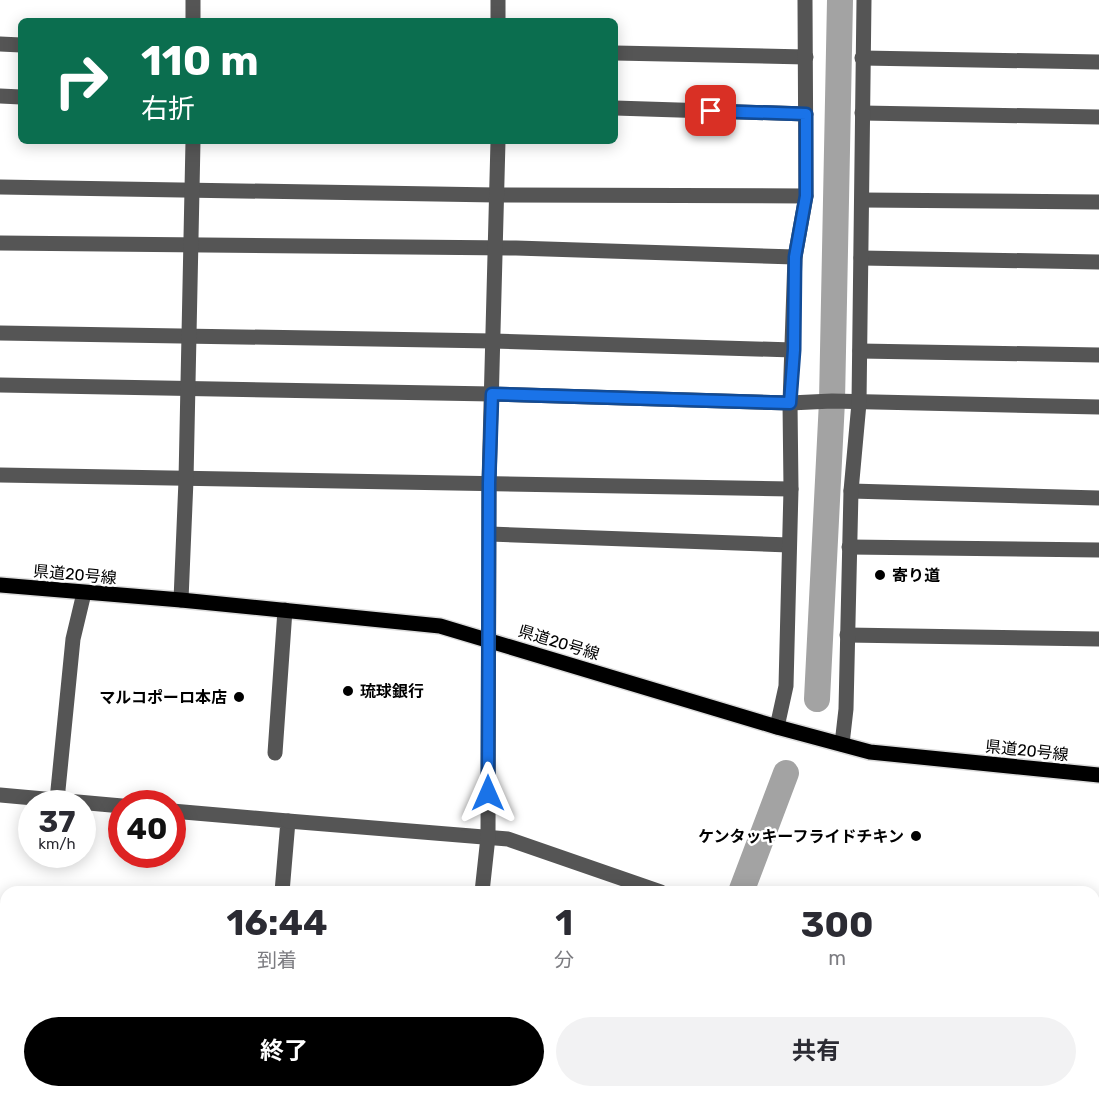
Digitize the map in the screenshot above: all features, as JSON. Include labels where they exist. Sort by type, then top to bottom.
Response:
[{"type":"main road","name":"県道20号線","points":[[0,585],[181,600],[440,627],[489,639],[777,727],[870,752],[1099,775]]},
{"type":"street","points":[[193,0],[194,18]]},
{"type":"street","points":[[498,0],[498,18]]},
{"type":"street","points":[[777,727],[786,686],[791,489],[790,403],[794,350],[795,257],[806,196],[805,0]]},
{"type":"street","points":[[842,744],[850,491],[859,403],[864,0]]},
{"type":"street","points":[[0,44],[18,45]]},
{"type":"street","points":[[618,53],[806,57]]},
{"type":"street","points":[[862,58],[1099,62]]},
{"type":"street","points":[[0,96],[18,97]]},
{"type":"street","points":[[618,108],[806,114]]},
{"type":"street","points":[[862,113],[1099,117]]},
{"type":"street","points":[[181,600],[186,480],[193,144]]},
{"type":"street","points":[[483,886],[488,837],[489,483],[498,144]]},
{"type":"street","points":[[0,187],[496,195],[806,196]]},
{"type":"street","points":[[861,200],[1099,202]]},
{"type":"street","points":[[0,243],[495,248],[795,257]]},
{"type":"street","points":[[861,258],[1099,262]]},
{"type":"street","points":[[0,333],[493,341],[794,350]]},
{"type":"street","points":[[860,351],[1099,355]]},
{"type":"street","points":[[0,385],[492,394],[790,403],[1099,407]]},
{"type":"street","points":[[0,475],[791,489]]},
{"type":"street","points":[[850,491],[1099,498]]},
{"type":"street","points":[[490,534],[789,545]]},
{"type":"street","points":[[849,547],[1099,550]]},
{"type":"street","points":[[58,790],[73,639],[84,593]]},
{"type":"street","points":[[275,753],[285,610]]},
{"type":"street","points":[[847,635],[1099,639]]},
{"type":"street","points":[[0,795],[18,797]]},
{"type":"street","points":[[186,812],[488,837],[524,843],[644,886]]},
{"type":"street","points":[[283,886],[288,821]]},
{"type":"waterway","points":[[817,699],[832,401],[840,0]]},
{"type":"waterway","points":[[743,886],[786,773]]},
{"type":"place","name":"寄り道","points":[[880,575]]},
{"type":"place","name":"琉球銀行","points":[[348,691]]},
{"type":"place","name":"マルコポーロ本店","points":[[239,697]]},
{"type":"place","name":"ケンタッキーフライドチキン","points":[[916,836]]},
{"type":"route","points":[[488,793],[489,483],[492,394],[790,403],[794,350],[795,257],[806,196],[806,114],[711,111]]}]
